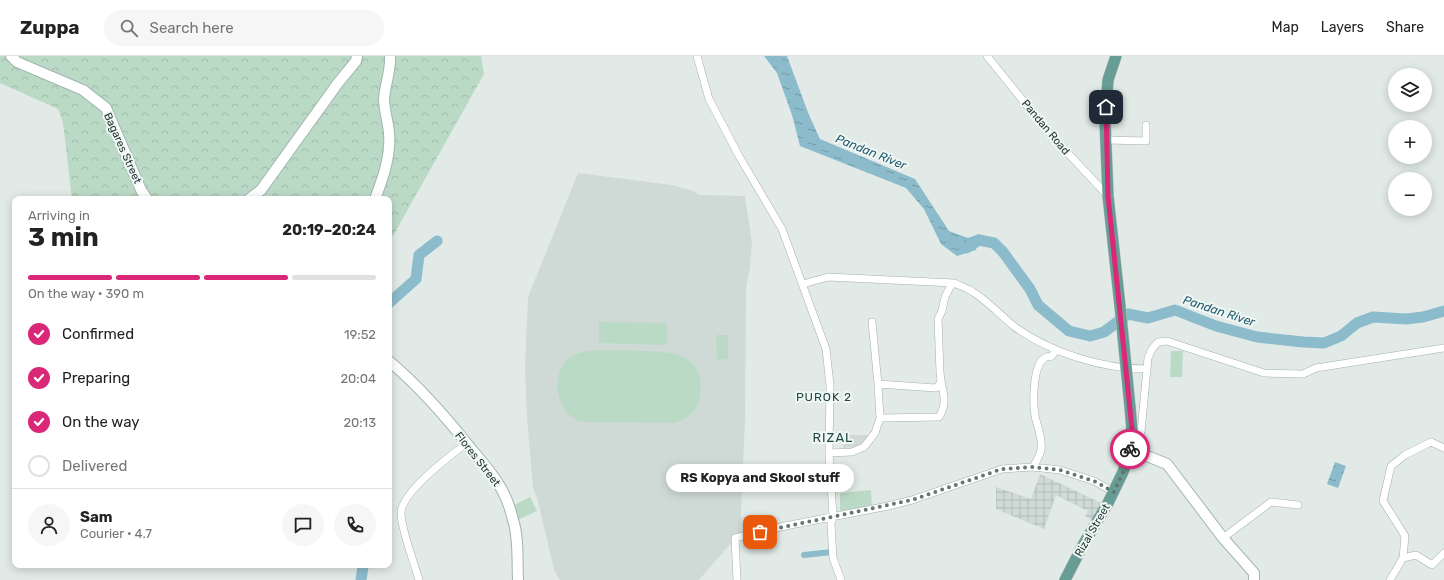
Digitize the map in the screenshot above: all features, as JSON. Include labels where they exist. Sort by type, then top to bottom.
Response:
[{"type":"main road","name":"Rizal Street","points":[[1065,580],[1114,492],[1123,472],[1131,447],[1130,407],[1108,196],[1107,140],[1105,120],[1108,80],[1116,56]]},
{"type":"street","name":"Bagares Street","points":[[11,56],[17,62],[83,90],[106,108],[141,190],[145,196]]},
{"type":"street","points":[[253,196],[261,190],[356,60],[357,56]]},
{"type":"street","points":[[376,196],[389,156],[389,133],[384,106],[385,92],[391,65],[390,56]]},
{"type":"street","points":[[697,56],[709,99],[739,156],[782,229],[826,349],[830,385],[829,453],[833,516],[831,524],[833,558],[841,580]]},
{"type":"street","name":"Pandan Road","points":[[987,56],[1050,134],[1108,196]]},
{"type":"street","points":[[1107,140],[1146,141],[1146,125]]},
{"type":"street","points":[[803,284],[828,277],[954,284],[973,291],[1017,328],[1056,350],[1093,362],[1137,369],[1147,369]]},
{"type":"street","points":[[880,418],[939,416],[944,409],[940,372],[938,319],[942,311],[945,297],[950,287],[954,284]]},
{"type":"street","points":[[829,453],[852,452],[864,447],[874,433],[880,418],[872,322]]},
{"type":"street","points":[[1254,580],[1254,573],[1223,538],[1167,464],[1147,456],[1131,447],[1141,432],[1147,384],[1148,358],[1152,349],[1158,342],[1167,341],[1264,373],[1304,374],[1316,368],[1444,348]]},
{"type":"street","points":[[1033,467],[1041,449],[1033,397],[1036,375],[1038,367],[1045,358],[1052,356],[1056,350]]},
{"type":"street","name":"Flores Street","points":[[392,364],[436,408],[467,444],[491,473],[505,496],[514,522],[518,580]]},
{"type":"street","points":[[878,384],[936,388],[941,381]]},
{"type":"street","points":[[1390,580],[1403,558],[1405,536],[1383,501],[1391,466],[1405,455],[1431,442],[1444,448]]},
{"type":"street","points":[[419,580],[404,530],[401,515],[402,508],[405,500],[415,487],[454,453],[467,444]]},
{"type":"street","points":[[738,580],[736,538],[785,526],[912,500],[1002,469],[1033,467],[1060,470],[1094,481],[1114,492]]},
{"type":"street","points":[[1223,538],[1271,502],[1298,505]]},
{"type":"street","points":[[1403,558],[1416,555],[1432,565],[1444,553]]},
{"type":"shaded area","points":[[578,173],[672,185],[693,191],[699,195],[745,196],[752,243],[746,289],[745,420],[740,534],[733,534],[732,542],[699,580],[560,580],[554,570],[538,501],[533,488],[527,418],[525,366],[528,297]]},
{"type":"shaded area","points":[[844,435],[872,435],[860,446],[843,448]]},
{"type":"shaded area","points":[[1040,474],[1103,504],[1094,521],[1085,516],[1088,511],[1056,495],[1044,529],[996,509],[996,487],[1031,499]]},
{"type":"green space","points":[[0,56],[481,56],[484,74],[392,238],[392,196],[72,196],[63,123],[58,109],[0,83]]},
{"type":"green space","points":[[599,322],[667,323],[667,345],[599,343]]},
{"type":"green space","points":[[716,335],[728,335],[728,359],[717,360]]},
{"type":"green space","points":[[598,350],[665,352],[685,358],[692,363],[698,371],[700,396],[695,410],[685,419],[675,423],[587,422],[575,419],[568,414],[559,398],[558,379],[560,371],[565,363],[574,355]]},
{"type":"green space","points":[[1171,351],[1183,351],[1182,377],[1170,377]]},
{"type":"green space","points":[[871,490],[872,507],[840,511],[840,493]]},
{"type":"green space","points":[[530,497],[537,511],[511,523],[504,510]]},
{"type":"water","points":[[764,56],[787,56],[809,115],[820,139],[915,179],[949,231],[968,238],[979,234],[976,250],[957,256],[941,244],[924,209],[906,188],[800,146],[792,115],[777,73]]},
{"type":"water","points":[[1335,462],[1346,466],[1338,488],[1327,484]]},
{"type":"waterway","name":"Pandan River","points":[[966,248],[979,240],[994,243],[1003,252],[1030,289],[1038,305],[1069,331],[1090,336],[1104,332],[1128,314],[1148,318],[1175,310],[1216,326],[1257,337],[1324,343],[1341,336],[1357,323],[1373,317],[1406,319],[1423,317],[1444,311]]},
{"type":"waterway","points":[[392,300],[416,279],[419,255],[437,241]]},
{"type":"waterway","points":[[804,555],[832,552]]},
{"type":"waterway","points":[[361,580],[363,568]]},
{"type":"way so far","points":[[760,532],[912,500],[1002,469],[1033,467],[1060,470],[1094,481],[1114,492],[1123,472],[1130,449]]},
{"type":"place","name":"RS Kopya and Skool stuff","points":[[760,532]]},
{"type":"district","name":"PUROK 2","points":[[824,397]]},
{"type":"district","name":"RIZAL","points":[[833,437]]},
{"type":"route","points":[[1106,107],[1105,120],[1107,140],[1108,196],[1114,236],[1132,429],[1133,442],[1130,449]]}]
